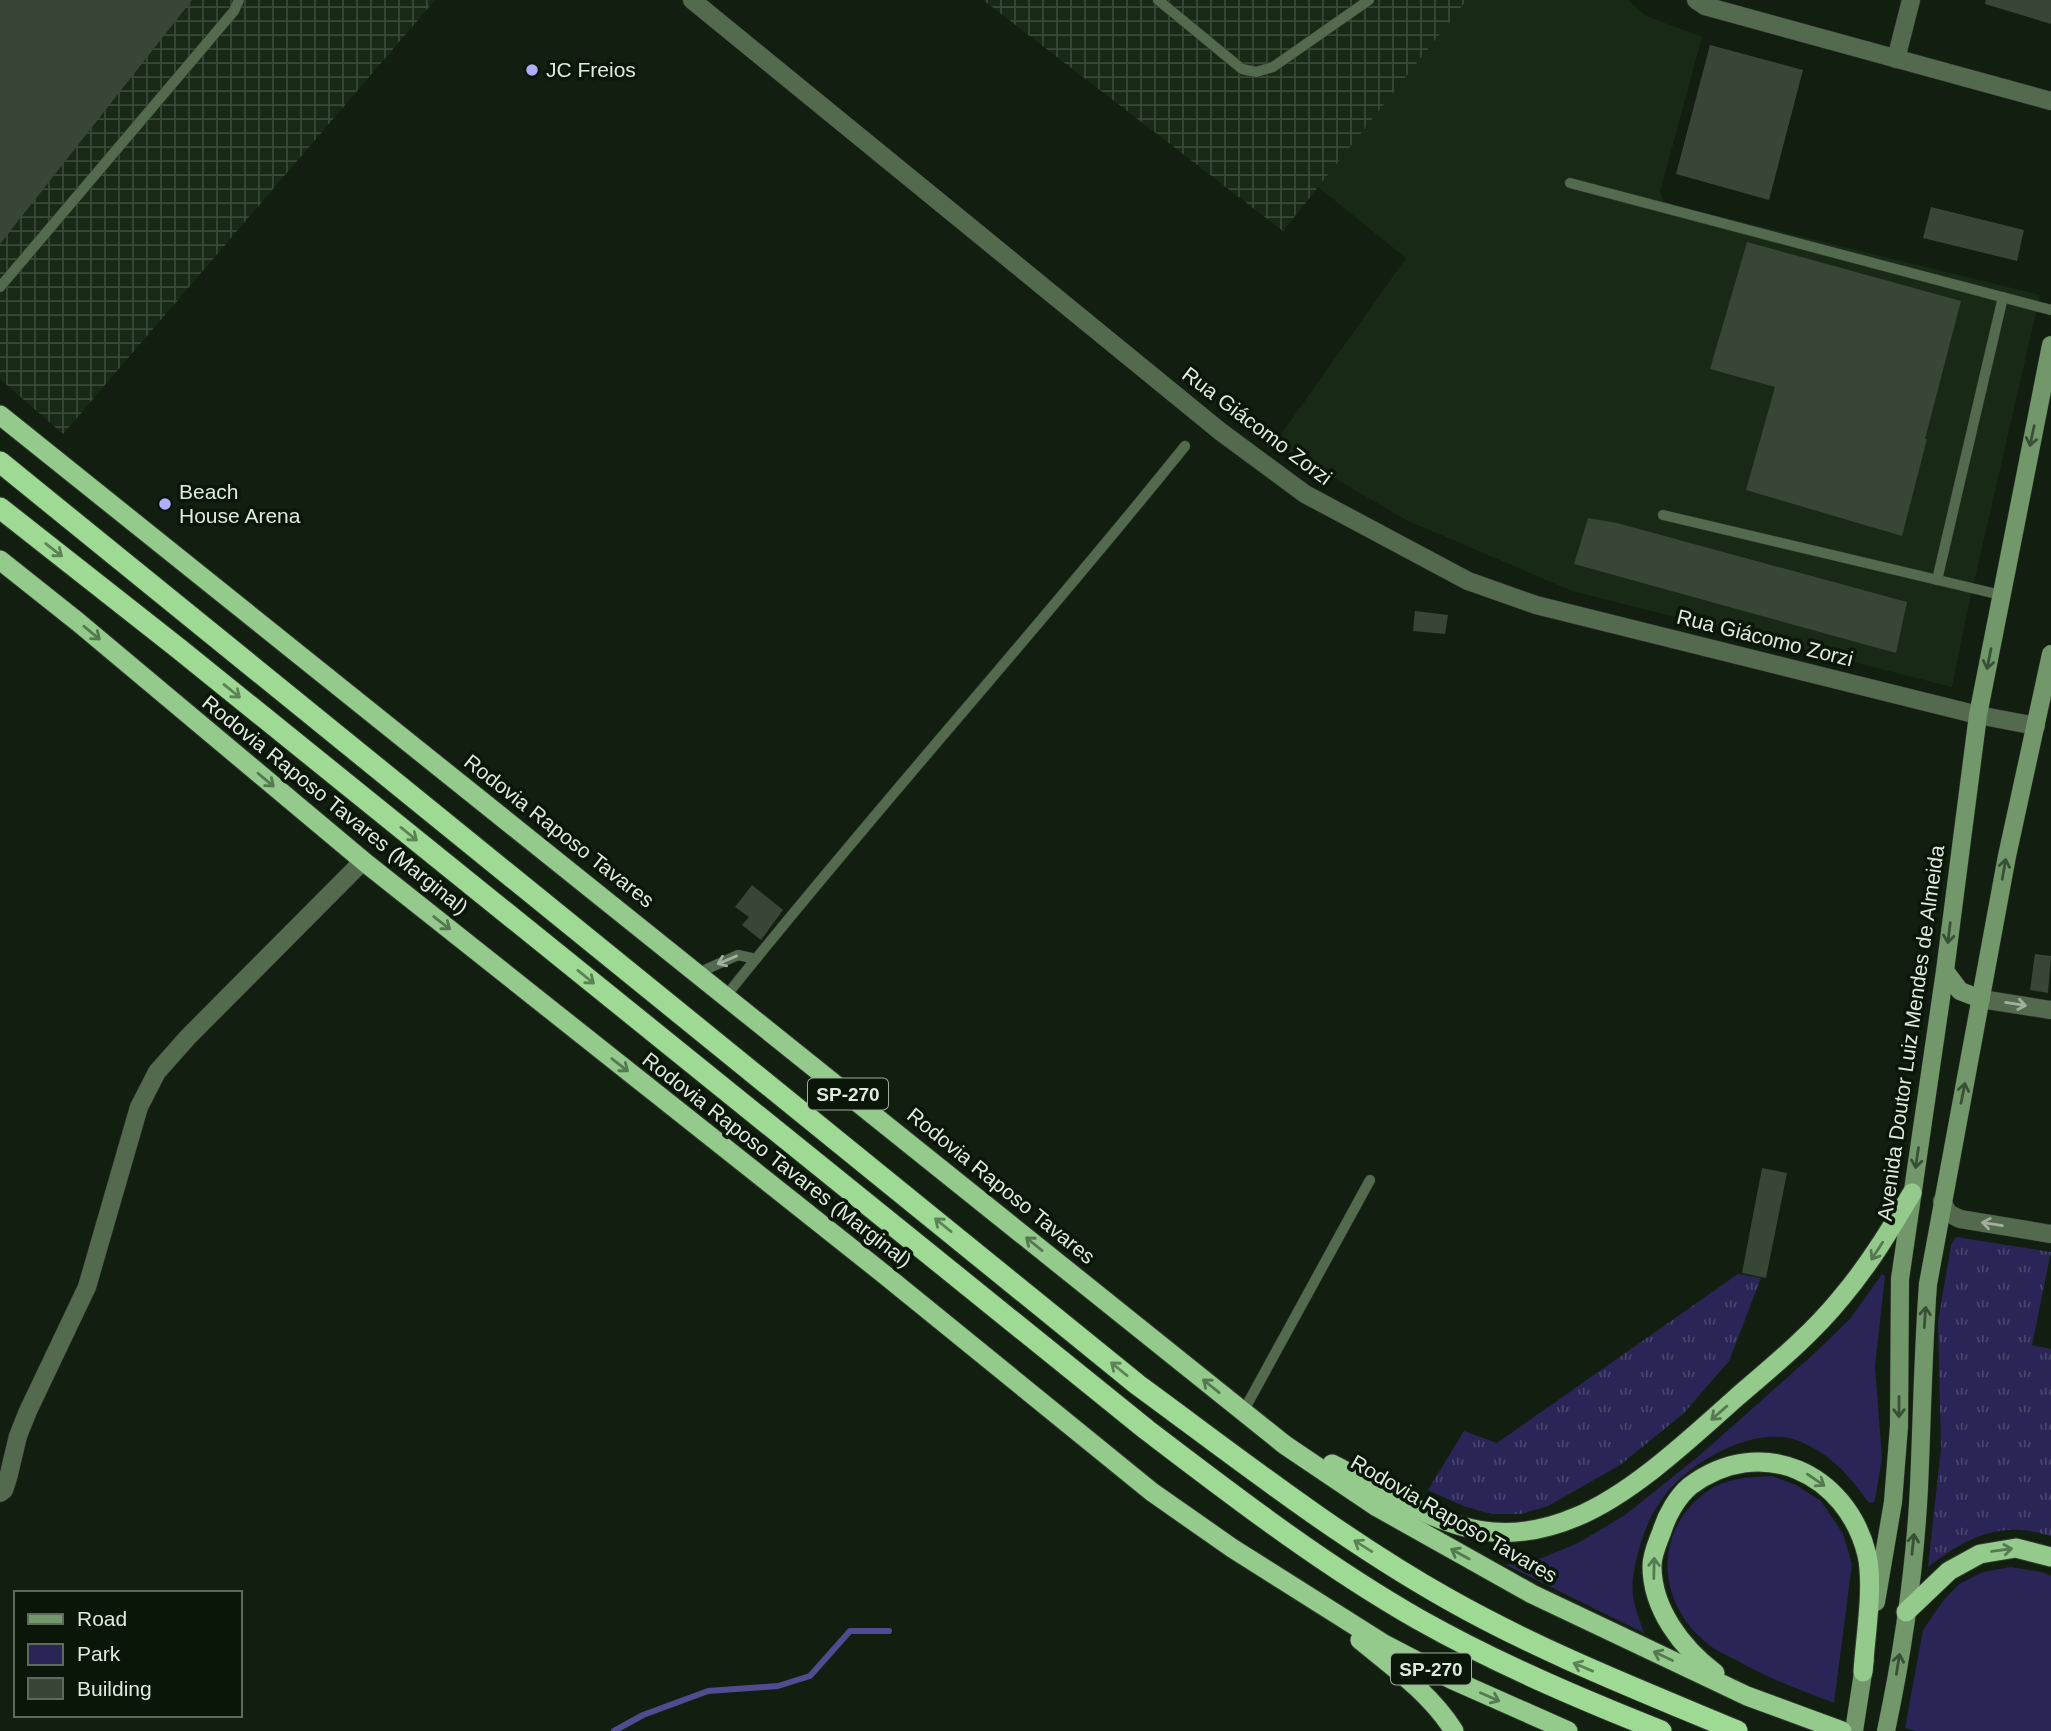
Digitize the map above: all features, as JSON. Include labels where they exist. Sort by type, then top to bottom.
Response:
[{"type":"highway","name":"Rodovia Raposo Tavares","points":[[0,415],[1262,1428],[1377,1507],[1532,1594],[1747,1696],[1842,1731]]},
{"type":"highway","name":"SP-270","points":[[0,462],[1138,1385],[1309,1512],[1459,1605],[1573,1663],[1737,1731]]},
{"type":"highway","name":"SP-270","points":[[0,508],[178,648],[1147,1430],[1286,1536],[1419,1619],[1554,1688],[1661,1731]]},
{"type":"highway","name":"Rodovia Raposo Tavares (Marginal)","points":[[0,560],[363,861],[1152,1492],[1232,1548],[1384,1644],[1453,1681],[1568,1731]]},
{"type":"highway","points":[[1262,1428],[1441,1520],[1490,1532],[1515,1532],[1575,1518],[1604,1503],[1674,1453],[1786,1354],[1839,1301],[1875,1255],[1912,1193]]},
{"type":"highway","points":[[1747,1696],[1711,1670],[1680,1640],[1660,1606],[1652,1565],[1668,1515],[1688,1488],[1717,1470],[1752,1461],[1786,1464],[1818,1479],[1844,1505],[1859,1533],[1867,1557],[1869,1578],[1863,1672]]},
{"type":"highway","points":[[1906,1612],[1949,1570],[1980,1554],[2017,1548],[2051,1558]]},
{"type":"highway","points":[[1303,1593],[1405,1676],[1435,1706],[1454,1731]]},
{"type":"main road","name":"Avenida Doutor Luiz Mendes de Almeida","points":[[1854,1731],[1893,1502],[1899,1426],[1900,1279],[1945,971],[1978,715],[2051,345]]},
{"type":"main road","points":[[1886,1731],[1906,1612],[1919,1489],[1928,1284],[2007,856],[2051,654]]},
{"type":"main road","points":[[1945,971],[1960,991],[1981,999]]},
{"type":"street","name":"Rua Giácomo Zorzi","points":[[692,0],[1210,424],[1305,494],[1468,581],[1536,605],[1978,715],[2036,726]]},
{"type":"street","points":[[1896,59],[1911,0]]},
{"type":"street","points":[[1702,2],[2051,101]]},
{"type":"street","points":[[0,1493],[4,1490],[18,1436],[28,1411],[87,1287],[139,1107],[157,1072],[188,1037],[363,861]]},
{"type":"street","points":[[1981,999],[2051,1010]]},
{"type":"street","points":[[1942,1201],[1948,1213],[1960,1219],[2051,1234]]},
{"type":"lane","points":[[0,287],[234,12],[239,0]]},
{"type":"lane","points":[[1158,0],[1242,69],[1255,72],[1273,67],[1369,0]]},
{"type":"lane","points":[[1570,183],[2051,310]]},
{"type":"lane","points":[[1937,580],[2003,297]]},
{"type":"lane","points":[[726,996],[873,816],[1003,667],[1185,446]]},
{"type":"lane","points":[[1663,515],[2001,595]]},
{"type":"lane","points":[[698,973],[738,955],[756,959]]},
{"type":"lane","points":[[1243,1412],[1370,1180]]},
{"type":"shaded area","points":[[0,0],[435,0],[63,434],[0,379]]},
{"type":"shaded area","points":[[983,0],[1467,0],[1283,231]]},
{"type":"shaded area","points":[[1467,0],[1628,0],[1646,16],[1702,37],[1660,192],[1665,203],[2040,295],[1952,687],[1572,591],[1406,520],[1275,443],[1406,258],[1318,187]]},
{"type":"green space","points":[[1956,1237],[2051,1252],[2032,1345],[2051,1349],[2051,1536],[2016,1530],[1985,1534],[1957,1547],[1928,1567],[1941,1448],[1938,1322],[1951,1245]]},
{"type":"green space","points":[[1738,1274],[1761,1278],[1729,1361],[1683,1414],[1620,1465],[1548,1506],[1521,1514],[1492,1514],[1463,1506],[1428,1490],[1464,1431],[1497,1443]]},
{"type":"green space","points":[[1882,1274],[1885,1276],[1875,1366],[1882,1458],[1873,1503],[1868,1502],[1845,1473],[1828,1458],[1796,1440],[1758,1438],[1731,1446],[1707,1459],[1669,1490],[1645,1532],[1636,1561],[1633,1585],[1634,1602],[1644,1633],[1506,1565],[1542,1558],[1578,1543],[1625,1515],[1700,1455],[1817,1351],[1850,1319]]},
{"type":"green space","points":[[1772,1476],[1796,1485],[1821,1501],[1843,1534],[1852,1564],[1834,1703],[1772,1678],[1711,1646],[1690,1626],[1677,1607],[1670,1585],[1668,1564],[1671,1542],[1679,1522],[1694,1503],[1714,1487],[1727,1482]]},
{"type":"green space","points":[[2011,1567],[2051,1576],[2051,1731],[1916,1731],[1905,1728],[1923,1630],[1943,1601],[1959,1584],[1983,1572]]},
{"type":"building","points":[[0,0],[192,0],[0,244]]},
{"type":"building","points":[[1986,0],[2051,0],[2051,24],[1985,4]]},
{"type":"building","points":[[1710,45],[1803,70],[1769,200],[1676,174]]},
{"type":"building","points":[[1931,207],[2024,230],[2017,261],[1923,238]]},
{"type":"building","points":[[1747,242],[1961,301],[1902,536],[1746,490],[1775,387],[1710,369]]},
{"type":"building","points":[[1588,518],[1617,523],[1907,602],[1896,653],[1574,564]]},
{"type":"building","points":[[1415,611],[1448,615],[1445,634],[1413,631]]},
{"type":"building","points":[[752,885],[783,910],[761,940],[742,925],[749,917],[735,907]]},
{"type":"building","points":[[2035,954],[2051,956],[2048,993],[2030,990]]},
{"type":"building","points":[[1762,1168],[1787,1173],[1766,1278],[1742,1273]]},
{"type":"waterway","points":[[614,1731],[643,1715],[708,1691],[778,1686],[810,1676],[850,1631],[889,1631]]},
{"type":"place","name":"JC Freios","points":[[532,70]]},
{"type":"place","name":"Beach House Arena","points":[[165,504]]}]
